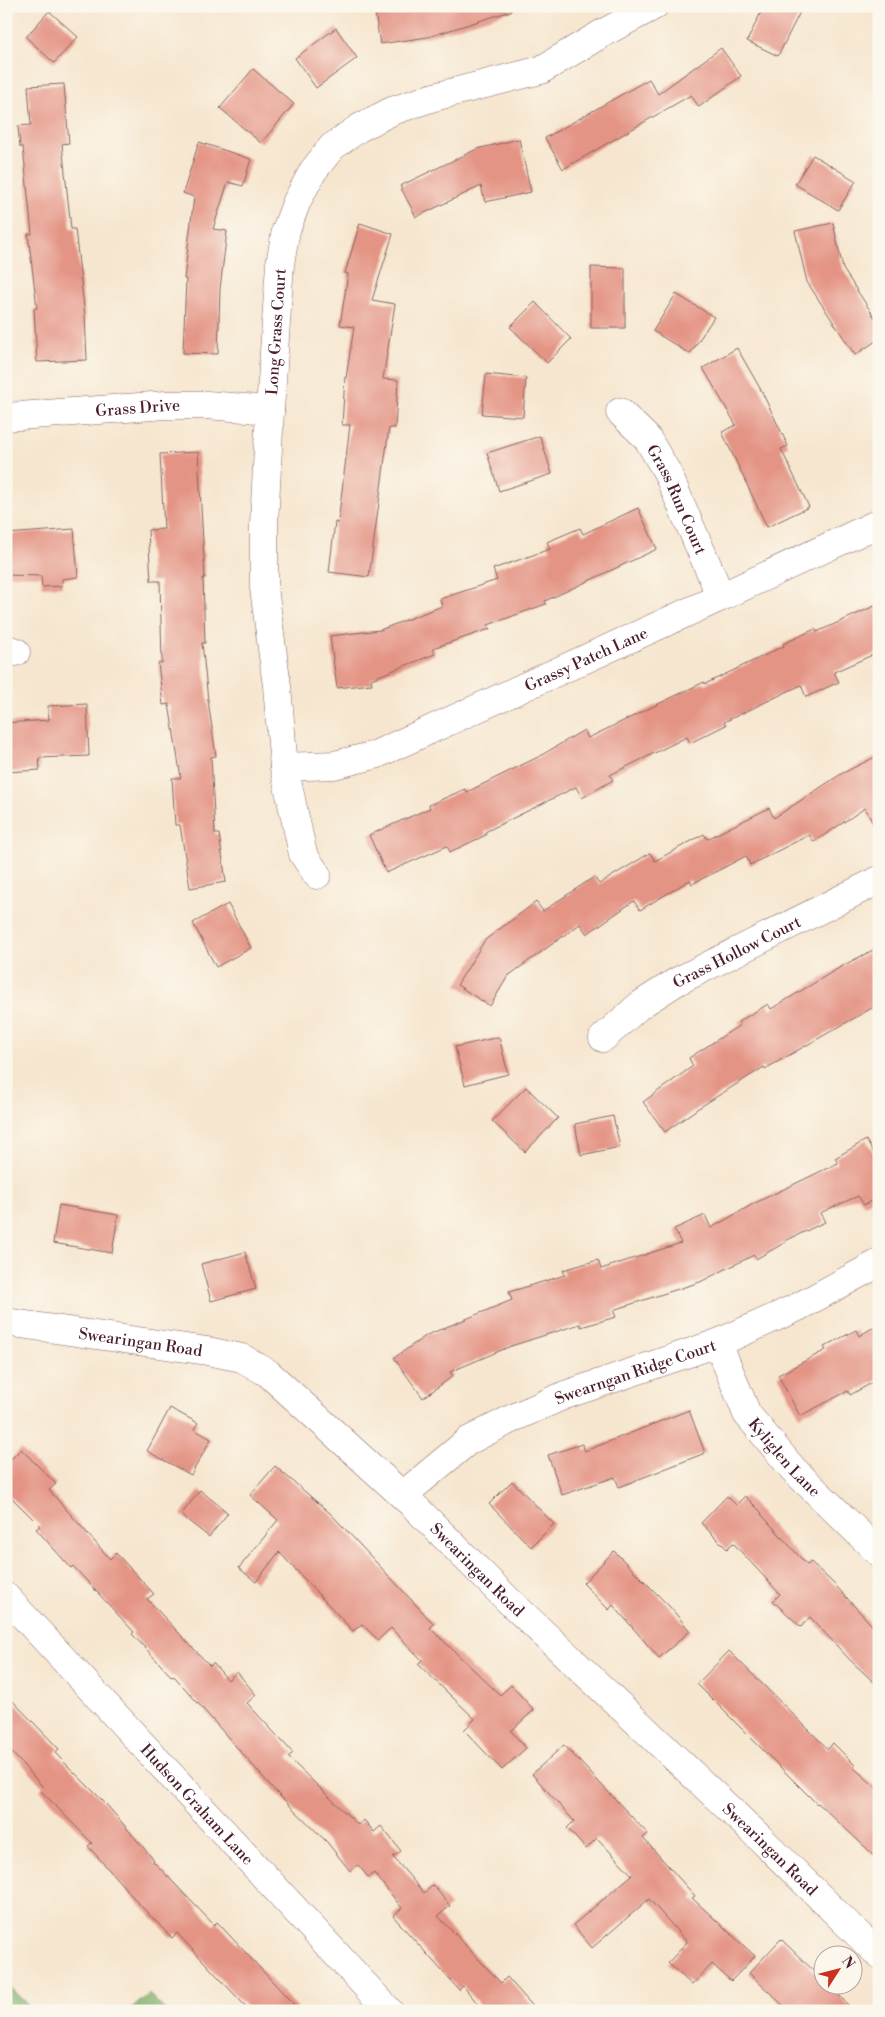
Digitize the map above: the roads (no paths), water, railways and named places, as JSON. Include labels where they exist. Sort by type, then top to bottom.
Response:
[{"type":"street","name":"Long Grass Court","points":[[317,875],[302,854],[284,767],[278,686],[264,588],[264,524],[280,264],[286,230],[297,201],[313,171],[332,147],[359,128],[392,111],[434,97],[541,70],[603,33],[654,6]]},
{"type":"street","name":"Grass Drive","points":[[6,417],[166,405],[207,405],[270,410]]},
{"type":"street","name":"Grass Run Court","points":[[620,412],[647,438],[666,472],[721,597]]},
{"type":"street","name":"Grassy Patch Lane","points":[[284,767],[334,765],[375,755],[721,597],[879,522]]},
{"type":"street","name":"Grass Hollow Court","points":[[603,1038],[640,1005],[676,982],[879,880]]},
{"type":"street","name":"Swearngan Ridge Court","points":[[402,1496],[468,1441],[513,1418],[565,1395],[718,1343],[798,1307],[879,1263]]},
{"type":"street","name":"Swearingan Road","points":[[6,1322],[207,1351],[242,1358],[268,1373],[402,1496],[506,1598],[755,1833],[879,1955]]},
{"type":"street","name":"Kyliglen Lane","points":[[718,1343],[747,1414],[793,1469],[879,1553]]},
{"type":"street","name":"Hudson Graham Lane","points":[[6,1597],[389,2011]]}]
